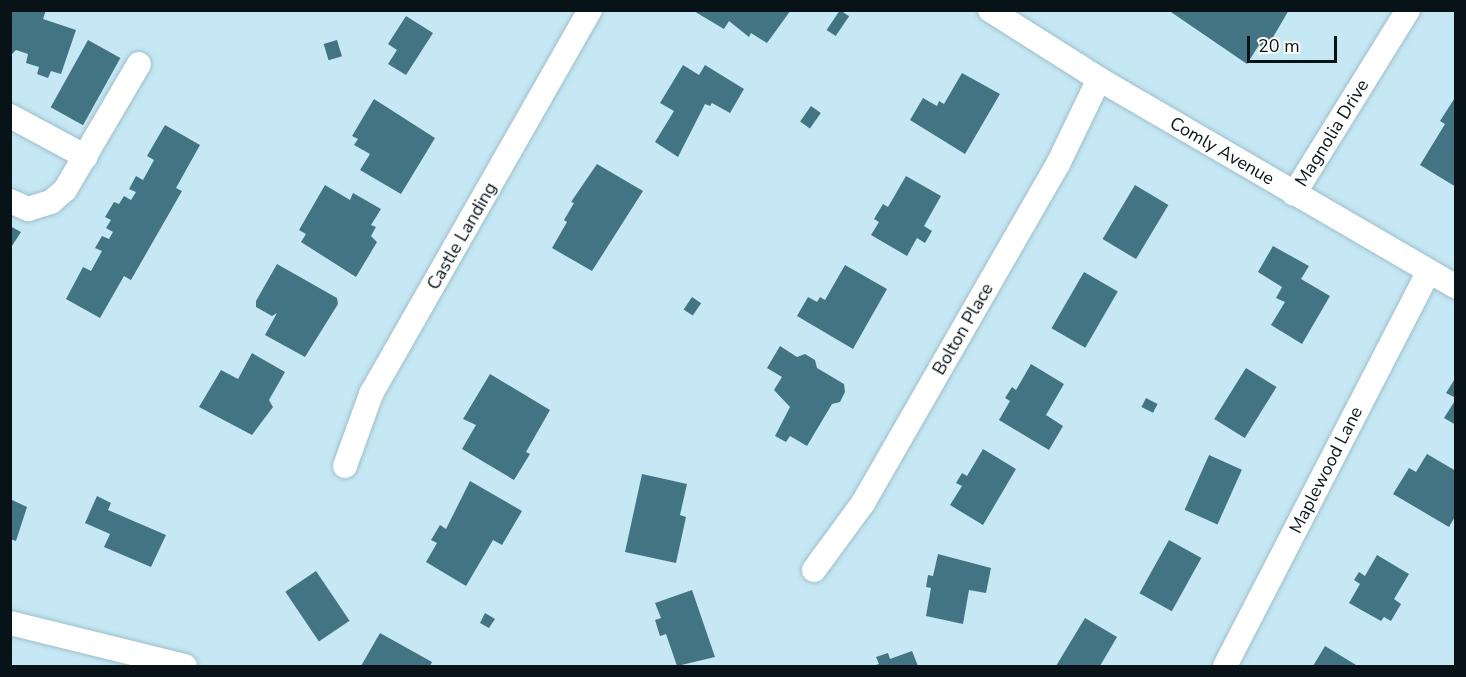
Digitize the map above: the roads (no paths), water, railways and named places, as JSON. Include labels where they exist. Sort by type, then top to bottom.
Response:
[{"type":"street","name":"Castle Landing","points":[[345,466],[371,394],[590,10]]},
{"type":"street","name":"Comly Avenue","points":[[990,10],[1099,79],[1427,274],[1455,287]]},
{"type":"street","name":"Magnolia Drive","points":[[1294,194],[1408,10]]},
{"type":"street","points":[[10,201],[28,208],[51,201],[65,190],[140,64]]},
{"type":"street","name":"Bolton Place","points":[[814,570],[863,503],[1058,164],[1099,79]]},
{"type":"street","points":[[10,116],[86,157]]},
{"type":"street","name":"Maplewood Lane","points":[[1224,666],[1427,274]]},
{"type":"street","points":[[10,624],[180,666]]}]
